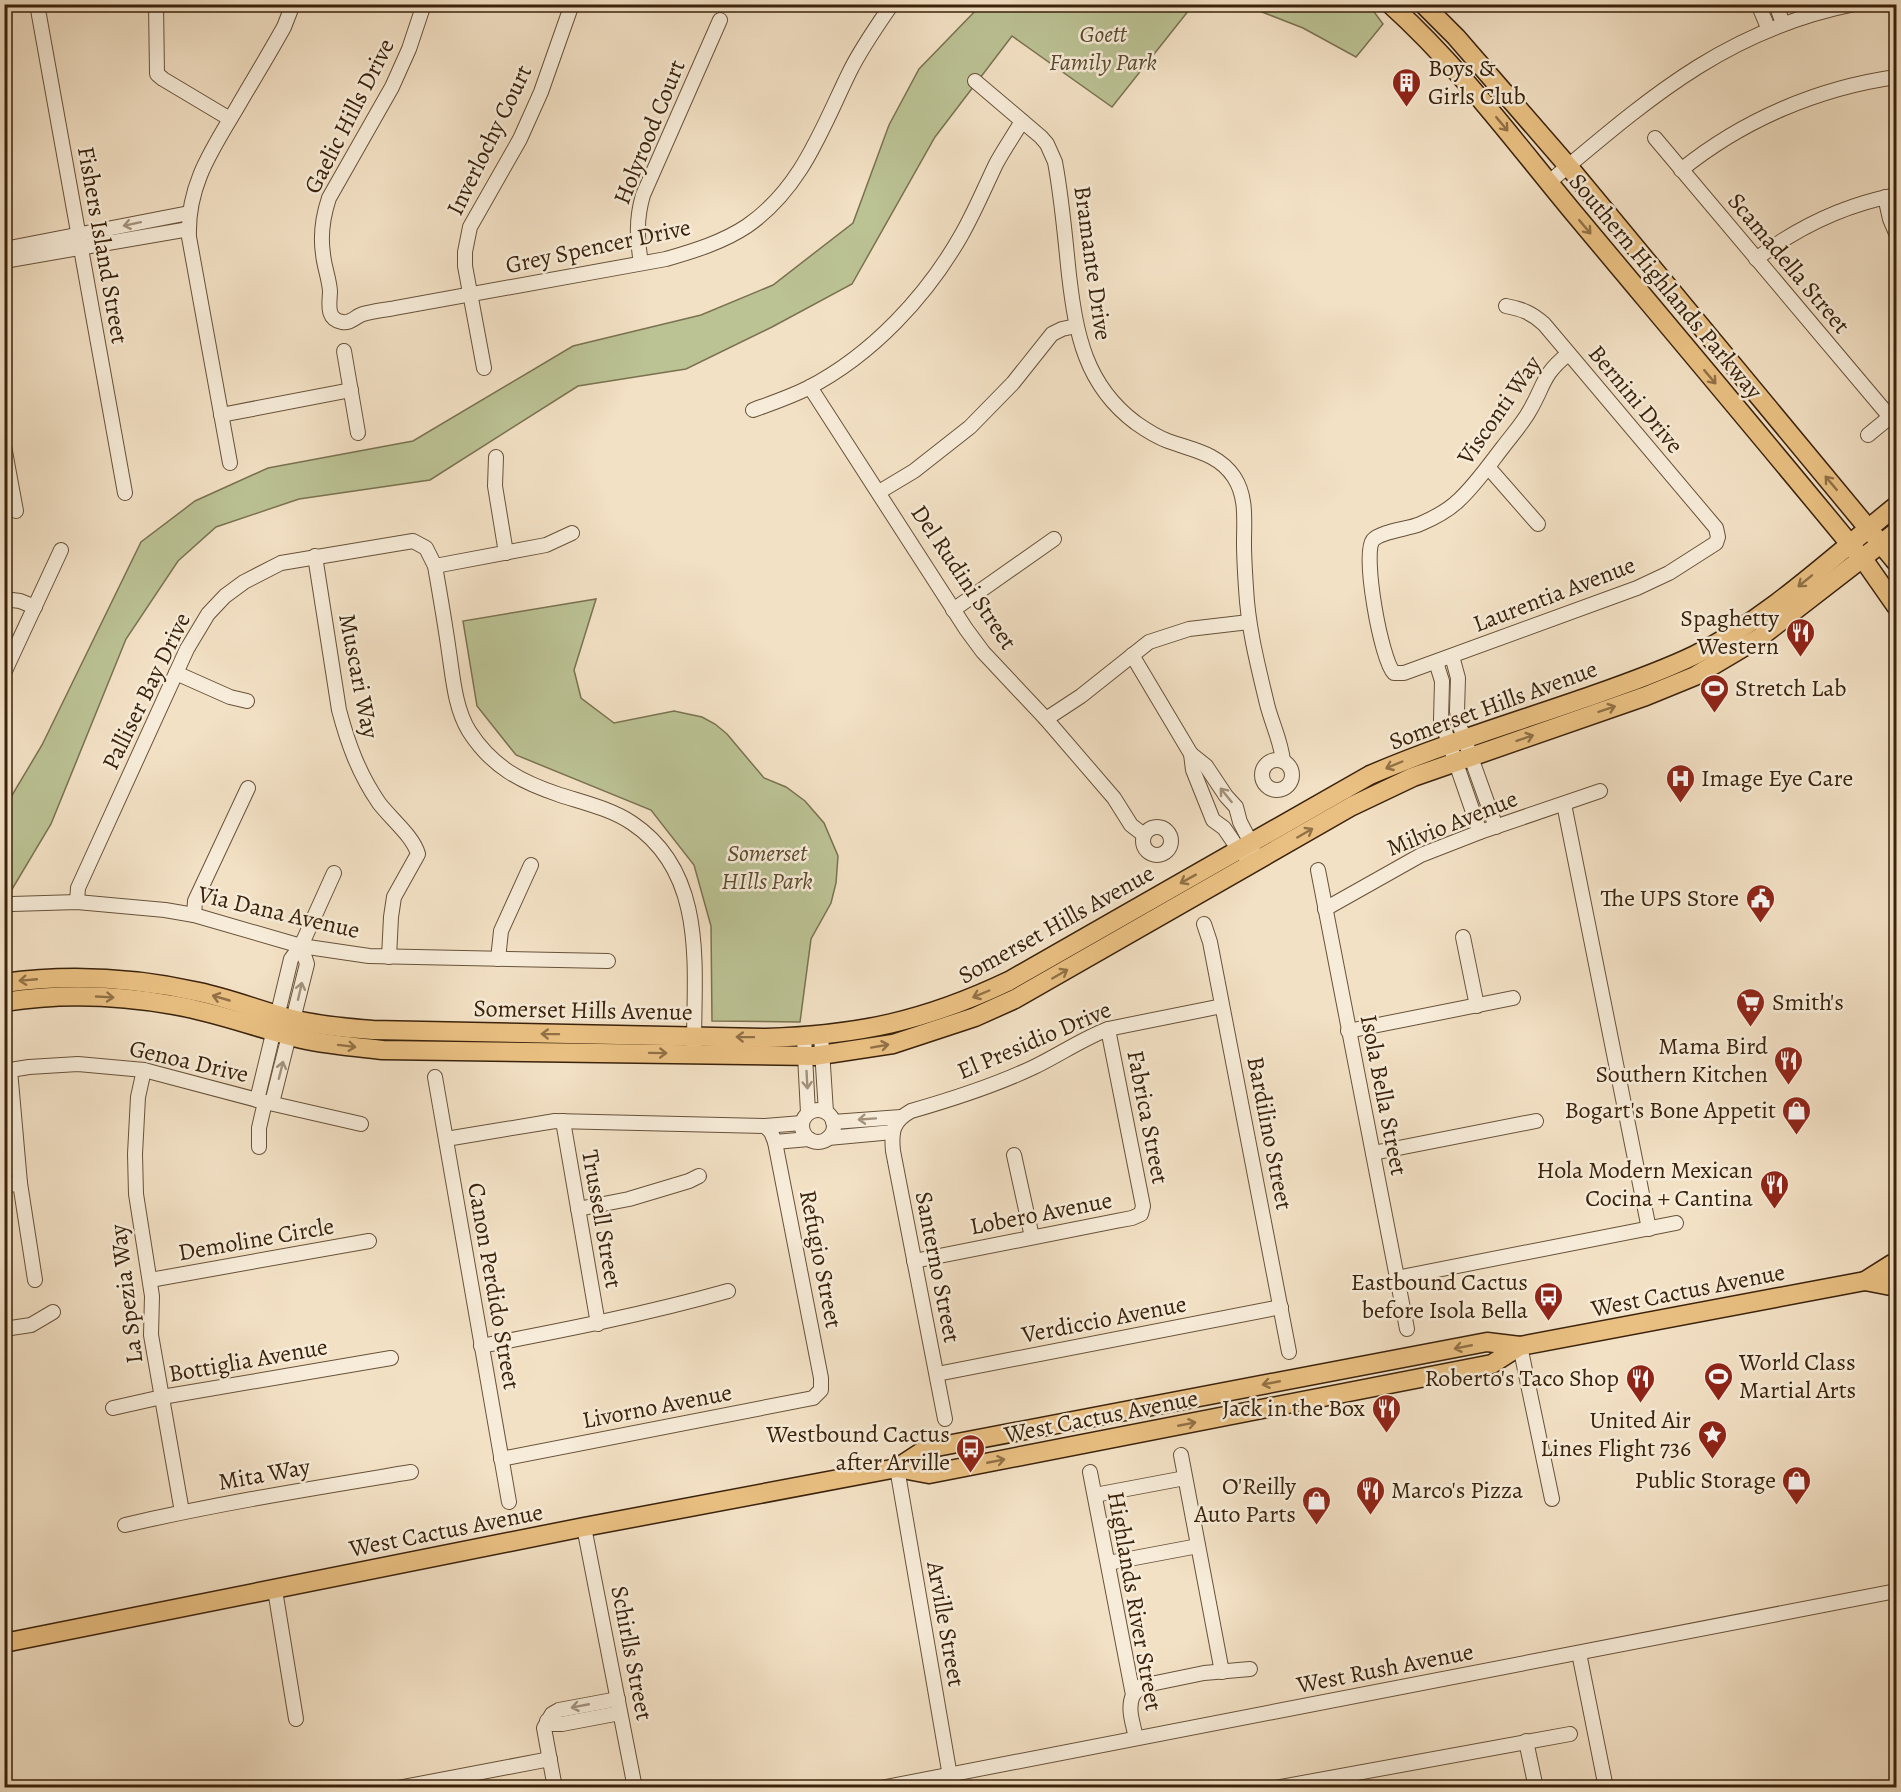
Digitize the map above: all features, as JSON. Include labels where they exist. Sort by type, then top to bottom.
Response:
[{"type":"main road","name":"Southern Highlands Parkway","points":[[1390,4],[1462,78],[1510,134],[1548,183],[1849,543],[1896,606]]},
{"type":"main road","name":"Southern Highlands Parkway","points":[[1423,4],[1456,38],[1568,166],[1869,527],[1889,538],[1896,562]]},
{"type":"main road","name":"Somerset Hills Avenue","points":[[1633,691],[1749,623],[1896,506]]},
{"type":"main road","name":"Somerset Hills Avenue","points":[[4,983],[50,978],[85,978],[142,982],[202,992],[321,1043],[383,1050],[694,1045],[867,1030],[903,1022],[961,1003],[1010,981],[1370,776],[1460,750],[1633,691],[1695,676],[1759,638],[1889,538]]},
{"type":"main road","name":"Somerset Hills Avenue","points":[[694,1045],[813,1055],[893,1044],[990,1011],[1031,990],[1352,806],[1413,777],[1460,750]]},
{"type":"main road","name":"Somerset Hills Avenue","points":[[4,1002],[49,996],[136,999],[283,1025]]},
{"type":"main road","name":"West Cactus Avenue","points":[[897,1468],[926,1449],[1487,1342],[1520,1346],[1865,1281],[1896,1263]]},
{"type":"main road","name":"West Cactus Avenue","points":[[1865,1281],[1896,1287]]},
{"type":"main road","name":"West Cactus Avenue","points":[[4,1643],[584,1527],[897,1468],[929,1474],[1367,1389],[1492,1364],[1520,1346]]},
{"type":"street","name":"Fishers Island Street","points":[[37,4],[125,493]]},
{"type":"street","points":[[156,4],[158,74],[230,119]]},
{"type":"street","points":[[230,464],[189,229],[189,213],[199,176],[208,157],[284,27],[293,4]]},
{"type":"street","name":"Gaelic Hills Drive","points":[[335,319],[328,308],[330,290],[322,252],[322,223],[327,204],[396,78],[415,34],[424,4]]},
{"type":"street","name":"Inverlochy Court","points":[[484,368],[465,259],[470,227],[507,165],[530,117],[572,4]]},
{"type":"street","name":"Grey Spencer Drive","points":[[335,319],[346,322],[363,314],[685,254],[728,237],[747,226],[778,199],[805,164],[818,143],[859,54],[892,4]]},
{"type":"street","points":[[1758,4],[1769,30]]},
{"type":"street","points":[[1776,4],[1784,24]]},
{"type":"street","points":[[1548,183],[1632,112],[1662,90],[1732,46],[1784,24],[1855,4]]},
{"type":"street","name":"Holyrood Court","points":[[641,263],[637,232],[639,208],[643,195],[720,20]]},
{"type":"street","points":[[1681,170],[1705,151],[1734,133],[1786,107],[1835,89],[1896,77]]},
{"type":"street","name":"Bramante Drive","points":[[975,81],[1047,144],[1055,162],[1076,326],[1091,370],[1110,398],[1135,422],[1165,440],[1195,449],[1217,459],[1233,475],[1244,507],[1244,563],[1249,622],[1268,708],[1282,750],[1283,761]]},
{"type":"street","points":[[753,410],[810,387],[854,358],[921,294],[963,232],[997,162],[1022,120]]},
{"type":"street","name":"Scamadella Street","points":[[1655,138],[1756,259],[1893,415]]},
{"type":"street","points":[[1756,259],[1795,231],[1817,220],[1861,203],[1891,196],[1890,219],[1896,233]]},
{"type":"street","points":[[4,261],[189,213]]},
{"type":"street","points":[[4,249],[189,229]]},
{"type":"street","name":"Bernini Drive","points":[[1506,306],[1533,314],[1544,324],[1716,528],[1718,537]]},
{"type":"street","points":[[879,492],[914,471],[970,428],[1013,383],[1052,334],[1076,326]]},
{"type":"street","points":[[344,351],[358,433]]},
{"type":"street","name":"Visconti Way","points":[[1394,673],[1387,660],[1375,616],[1370,564],[1370,548],[1373,540],[1382,535],[1420,524],[1441,514],[1458,502],[1488,467],[1530,410],[1545,377],[1568,354]]},
{"type":"street","name":"Del Rudini Street","points":[[810,387],[953,610],[983,651],[1114,798],[1131,825],[1144,835]]},
{"type":"street","points":[[221,415],[351,390]]},
{"type":"street","points":[[1868,435],[1893,415]]},
{"type":"street","points":[[4,446],[16,512]]},
{"type":"street","points":[[496,457],[495,486],[506,553]]},
{"type":"street","points":[[1488,467],[1538,524]]},
{"type":"street","points":[[572,533],[546,545],[435,566],[458,700],[468,729],[484,752],[509,773],[524,782],[597,807],[631,822],[653,841],[673,867],[687,898],[693,929],[694,1045]]},
{"type":"street","name":"Laurentia Avenue","points":[[1394,673],[1404,673],[1436,662],[1637,588],[1669,573],[1711,547],[1716,543],[1718,537]]},
{"type":"street","points":[[953,610],[1054,538]]},
{"type":"street","name":"Palliser Bay Drive","points":[[77,902],[78,888],[176,673],[208,614],[225,596],[244,582],[281,563],[405,541],[421,544],[429,553],[435,566]]},
{"type":"street","points":[[4,673],[61,550]]},
{"type":"street","name":"Muscari Way","points":[[315,556],[339,710],[351,751],[369,788],[397,825],[415,844],[418,854],[394,897],[389,957]]},
{"type":"street","points":[[4,599],[35,607]]},
{"type":"street","points":[[1046,719],[1081,696],[1149,642],[1176,632],[1249,622]]},
{"type":"street","points":[[1132,655],[1191,754],[1206,766],[1236,807],[1245,847]]},
{"type":"street","points":[[1452,656],[1458,678],[1457,717],[1460,750],[1480,832]]},
{"type":"street","points":[[1436,662],[1442,681],[1441,720],[1460,750],[1496,827]]},
{"type":"street","points":[[176,673],[231,697],[247,701]]},
{"type":"street","points":[[1191,754],[1193,770],[1213,820],[1245,847],[1254,862]]},
{"type":"street","points":[[194,915],[195,901],[248,788]]},
{"type":"street","name":"Milvio Avenue","points":[[1325,909],[1421,855],[1600,791]]},
{"type":"street","points":[[1564,804],[1649,1229]]},
{"type":"street","points":[[498,959],[501,931],[531,865]]},
{"type":"street","name":"Isola Bella Street","points":[[1318,870],[1407,1329]]},
{"type":"street","points":[[260,1147],[259,1128],[283,1025],[291,959],[301,946],[334,873]]},
{"type":"street","name":"Via Dana Avenue","points":[[12,904],[77,902],[122,905],[194,915],[301,946],[338,953],[389,957],[608,961]]},
{"type":"street","name":"Bardilino Street","points":[[1204,924],[1210,942],[1289,1352]]},
{"type":"street","points":[[1463,937],[1477,1006]]},
{"type":"street","points":[[1348,1030],[1513,999]]},
{"type":"street","name":"El Presidio Drive","points":[[828,1138],[897,1124],[911,1111],[989,1087],[1108,1029],[1222,1006]]},
{"type":"street","name":"Fabrica Street","points":[[1108,1029],[1143,1206],[1141,1214]]},
{"type":"street","points":[[809,1139],[803,1131],[813,1055],[812,1036]]},
{"type":"street","points":[[446,1139],[533,1123],[563,1121],[770,1134],[818,1142],[828,1138],[834,1129],[813,1055]]},
{"type":"street","name":"Genoa Drive","points":[[7,1071],[29,1067],[78,1064],[144,1070],[264,1102],[362,1124]]},
{"type":"street","name":"La Spezia Way","points":[[144,1070],[138,1097],[135,1154],[136,1194],[152,1296],[151,1335],[182,1512]]},
{"type":"street","points":[[7,1071],[20,1183],[35,1280]]},
{"type":"street","name":"Canon Perdido Street","points":[[435,1077],[509,1502]]},
{"type":"street","points":[[770,1134],[819,1110],[830,1117]]},
{"type":"street","name":"El Presidio Drive","points":[[830,1117],[897,1124]]},
{"type":"street","name":"Trussell Street","points":[[563,1121],[598,1324]]},
{"type":"street","points":[[1373,1153],[1536,1121]]},
{"type":"street","name":"Santerno Street","points":[[897,1124],[893,1151],[945,1419]]},
{"type":"street","name":"Refugio Street","points":[[770,1134],[821,1378],[822,1386],[819,1394]]},
{"type":"street","points":[[1014,1155],[1032,1238]]},
{"type":"street","points":[[578,1209],[629,1199],[699,1176]]},
{"type":"street","points":[[4,1186],[20,1183]]},
{"type":"street","name":"Lobero Avenue","points":[[914,1261],[1132,1218],[1141,1214]]},
{"type":"street","points":[[1396,1278],[1676,1223]]},
{"type":"street","name":"Demoline Circle","points":[[150,1280],[369,1241]]},
{"type":"street","points":[[481,1346],[598,1324],[669,1308],[728,1291]]},
{"type":"street","name":"Verdiccio Avenue","points":[[937,1374],[1281,1307]]},
{"type":"street","points":[[4,1329],[31,1325],[53,1312]]},
{"type":"street","points":[[1520,1346],[1552,1499]]},
{"type":"street","name":"Bottiglia Avenue","points":[[113,1408],[162,1397],[391,1358]]},
{"type":"street","name":"Livorno Avenue","points":[[501,1458],[805,1400],[819,1394]]},
{"type":"street","points":[[1181,1455],[1222,1672]]},
{"type":"street","name":"Arville Street","points":[[897,1468],[951,1781]]},
{"type":"street","name":"Mita Way","points":[[125,1525],[182,1512],[411,1472]]},
{"type":"street","name":"Highlands River Street","points":[[1090,1472],[1133,1695],[1130,1712],[1137,1738]]},
{"type":"street","points":[[1095,1495],[1185,1478]]},
{"type":"street","name":"Schirlls Street","points":[[584,1527],[635,1788]]},
{"type":"street","points":[[1108,1563],[1198,1546]]},
{"type":"street","points":[[275,1590],[296,1719]]},
{"type":"street","name":"West Rush Avenue","points":[[881,1788],[951,1781],[1137,1738],[1896,1591]]},
{"type":"street","points":[[1579,1653],[1606,1788]]},
{"type":"street","points":[[1133,1695],[1141,1686],[1204,1673],[1250,1669]]},
{"type":"street","points":[[555,1788],[544,1728],[552,1714],[559,1710],[619,1706]]},
{"type":"street","points":[[1275,1788],[1340,1782],[1526,1741],[1570,1734]]},
{"type":"street","points":[[1526,1741],[1536,1788]]},
{"type":"street","points":[[406,1787],[550,1759]]},
{"type":"green space","name":"Goett Family Park","points":[[981,5],[1193,5],[1112,107],[1012,36],[935,137],[852,284],[772,327],[686,369],[578,386],[430,480],[299,499],[216,527],[178,561],[126,639],[51,824],[5,901],[5,807],[42,745],[141,542],[195,501],[268,468],[413,441],[573,346],[701,315],[773,285],[853,223],[889,125],[919,69]]},
{"type":"green space","points":[[1244,5],[1369,5],[1383,24],[1356,57],[1303,28]]},
{"type":"green space","name":"Somerset HIlls Park","points":[[596,599],[574,670],[581,698],[614,723],[674,711],[702,717],[727,734],[764,778],[786,787],[805,801],[824,823],[838,856],[836,883],[831,903],[811,939],[800,1022],[712,1021],[711,926],[694,865],[651,810],[516,755],[477,706],[463,621]]},
{"type":"place","name":"Boys & Girls Club","points":[[1407,108]]},
{"type":"place","name":"Spaghetty Western","points":[[1800,658]]},
{"type":"place","name":"Stretch Lab","points":[[1714,714]]},
{"type":"place","name":"Image Eye Care","points":[[1680,804]]},
{"type":"place","name":"The UPS Store","points":[[1760,924]]},
{"type":"place","name":"Smith's","points":[[1751,1028]]},
{"type":"place","name":"Mama Bird Southern Kitchen","points":[[1789,1086]]},
{"type":"place","name":"Bogart's Bone Appetit","points":[[1797,1136]]},
{"type":"place","name":"Hola Modern Mexican Cocina + Cantina","points":[[1774,1210]]},
{"type":"place","name":"Eastbound Cactus before Isola Bella","points":[[1549,1322]]},
{"type":"place","name":"World Class Martial Arts","points":[[1718,1402]]},
{"type":"place","name":"Roberto's Taco Shop","points":[[1640,1404]]},
{"type":"place","name":"Jack in the Box","points":[[1386,1434]]},
{"type":"place","name":"United Air Lines Flight 736","points":[[1712,1460]]},
{"type":"place","name":"Westbound Cactus after Arville","points":[[971,1474]]},
{"type":"place","name":"Public Storage","points":[[1797,1506]]},
{"type":"place","name":"Marco's Pizza","points":[[1370,1516]]},
{"type":"place","name":"O'Reilly Auto Parts","points":[[1317,1526]]}]
